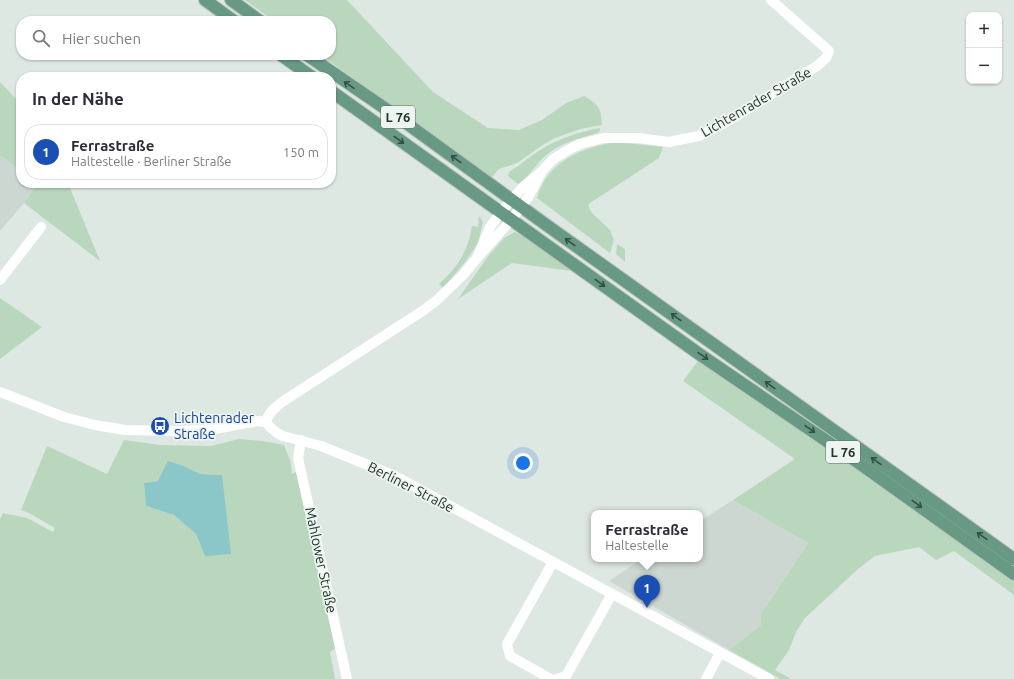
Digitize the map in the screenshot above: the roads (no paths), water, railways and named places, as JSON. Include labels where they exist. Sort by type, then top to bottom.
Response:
[{"type":"main road","points":[[205,0],[227,16]]},
{"type":"main road","points":[[231,0],[253,16]]},
{"type":"main road","points":[[288,60],[305,72]]},
{"type":"main road","name":"L 76","points":[[314,60],[331,72]]},
{"type":"main road","name":"L 76","points":[[336,75],[402,120],[1014,559]]},
{"type":"main road","name":"L 76","points":[[336,95],[702,356],[859,463],[1014,574]]},
{"type":"street","name":"Lichtenrader Straße","points":[[477,258],[490,227],[501,212],[559,155],[580,144],[592,140],[614,137],[669,142],[699,136],[730,120],[817,66],[826,58],[829,51],[771,0]]},
{"type":"street","name":"Lichtenrader Straße","points":[[266,422],[272,411],[282,402],[437,300],[463,275],[522,207],[533,191],[542,171]]},
{"type":"street","points":[[0,280],[41,227]]},
{"type":"street","points":[[0,392],[64,417],[95,425],[125,430],[180,431],[215,428],[258,421],[266,422]]},
{"type":"street","name":"Berliner Straße","points":[[266,422],[277,433],[321,446],[395,476],[769,679]]},
{"type":"street","name":"Mahlower Straße","points":[[301,440],[298,458],[347,679]]},
{"type":"street","points":[[551,679],[510,656],[507,644],[553,562]]},
{"type":"street","points":[[557,679],[566,676],[612,594]]},
{"type":"street","points":[[706,679],[720,653]]},
{"type":"water","points":[[168,461],[184,466],[200,474],[222,475],[231,554],[205,556],[196,534],[174,515],[146,506],[144,483],[158,481]]},
{"type":"place","name":"Lichtenrader Straße","points":[[160,426]]},
{"type":"place","name":"Ferrastraße","points":[[647,608]]}]
